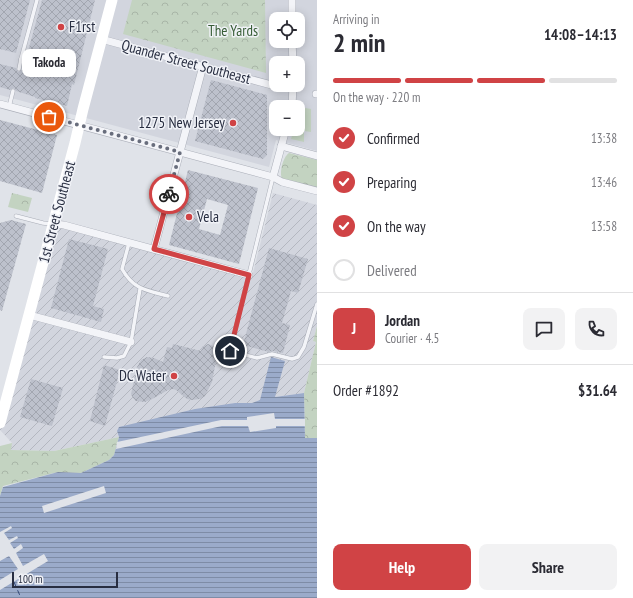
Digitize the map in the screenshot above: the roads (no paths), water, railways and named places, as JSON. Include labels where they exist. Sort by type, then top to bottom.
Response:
[{"type":"street","name":"1st Street Southeast","points":[[0,423],[54,224],[112,0]]},
{"type":"street","points":[[292,0],[292,12]]},
{"type":"street","name":"Quander Street Southeast","points":[[102,39],[269,84]]},
{"type":"street","points":[[154,249],[203,66]]},
{"type":"street","points":[[0,104],[273,177],[279,181],[317,191]]},
{"type":"street","points":[[273,177],[284,136]]},
{"type":"street","points":[[281,146],[317,156]]},
{"type":"street","points":[[54,224],[64,225],[249,275]]},
{"type":"street","points":[[29,315],[131,342]]},
{"type":"lane","points":[[18,69],[37,0]]},
{"type":"lane","points":[[21,59],[44,66]]},
{"type":"lane","points":[[9,106],[13,90]]},
{"type":"lane","points":[[273,177],[230,351],[257,358],[272,354],[292,359],[298,357],[304,347],[317,304]]},
{"type":"lane","points":[[16,216],[43,224],[54,224]]},
{"type":"lane","points":[[129,243],[122,270],[128,280],[140,288],[168,296]]},
{"type":"lane","points":[[104,357],[117,358],[124,356],[131,342],[140,288]]},
{"type":"water","points":[[271,357],[285,361],[275,397],[304,393],[305,438],[317,438],[317,598],[0,598],[0,496],[3,487],[58,472],[81,473],[109,460],[114,455],[119,437],[117,431],[119,427],[195,409],[235,403],[252,403],[260,400]]},
{"type":"place","name":"F1rst","points":[[61,27]]},
{"type":"place","name":"Takoda","points":[[49,117]]},
{"type":"place","name":"1275 New Jersey","points":[[233,123]]},
{"type":"place","name":"Vela","points":[[189,217]]},
{"type":"place","name":"DC Water","points":[[174,376]]},
{"type":"park label","name":"The Yards","points":[[233,31]]}]
